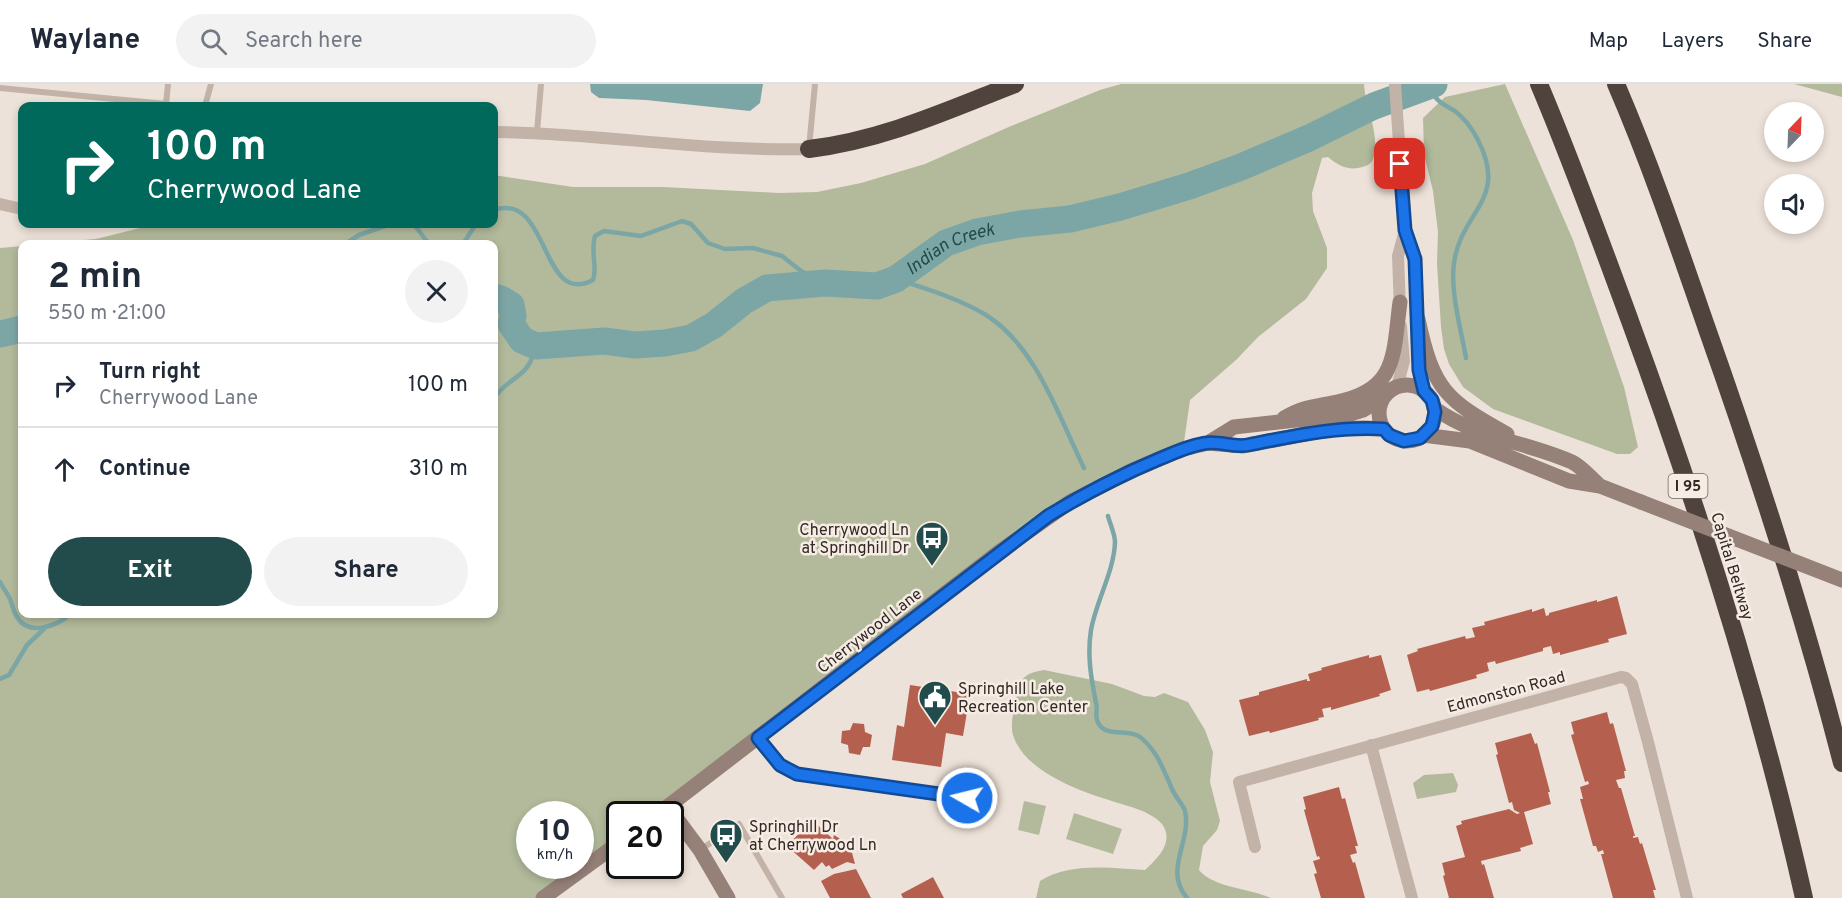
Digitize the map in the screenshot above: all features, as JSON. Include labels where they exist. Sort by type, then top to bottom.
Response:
[{"type":"highway","points":[[809,149],[843,145],[870,138],[919,122],[1015,84]]},
{"type":"highway","name":"Capital Beltway","points":[[1539,84],[1605,254],[1695,508],[1746,678],[1804,898]]},
{"type":"highway","points":[[1616,84],[1666,212],[1765,498],[1806,632],[1842,763]]},
{"type":"street","points":[[1395,84],[1405,230],[1415,259],[1419,370],[1424,391]]},
{"type":"street","points":[[498,132],[537,132],[769,150],[809,149]]},
{"type":"street","points":[[0,204],[18,208]]},
{"type":"street","points":[[1397,387],[1404,361],[1398,256],[1405,230]]},
{"type":"street","points":[[1277,422],[1302,408],[1357,398],[1368,393],[1379,383],[1386,375],[1392,361],[1400,302]]},
{"type":"street","points":[[1418,319],[1426,354],[1443,389],[1468,412],[1533,448]]},
{"type":"street","points":[[1410,385],[1424,391],[1432,400],[1434,408],[1432,426],[1423,435],[1412,440],[1404,441],[1389,435],[1379,415],[1383,398],[1397,387],[1410,385]]},
{"type":"street","name":"Cherrywood Lane","points":[[676,801],[1048,516],[1070,502],[1133,470],[1183,449],[1208,443],[1234,427],[1350,414],[1363,410],[1383,398]]},
{"type":"street","points":[[1434,408],[1452,421],[1472,430],[1574,463],[1600,486]]},
{"type":"street","name":"Cherrywood Lane","points":[[1208,443],[1244,446],[1331,429],[1384,429]]},
{"type":"street","points":[[1423,435],[1470,441],[1569,481],[1600,486],[1842,580]]},
{"type":"street","name":"Edmonston Road","points":[[1255,847],[1239,782],[1615,678],[1626,678],[1632,684],[1687,898]]},
{"type":"street","points":[[1371,745],[1412,898]]},
{"type":"street","points":[[684,834],[699,850],[728,898]]},
{"type":"street","points":[[543,898],[606,852]]},
{"type":"lane","points":[[168,84],[168,102]]},
{"type":"lane","points":[[206,102],[211,84]]},
{"type":"lane","points":[[537,132],[542,84]]},
{"type":"lane","points":[[809,149],[815,84]]},
{"type":"lane","points":[[0,88],[138,102]]},
{"type":"lane","points":[[758,738],[780,765],[797,774],[967,798]]},
{"type":"lane","points":[[699,850],[739,824],[782,898]]},
{"type":"green space","points":[[1121,84],[1364,84],[1375,140],[1372,161],[1365,166],[1349,168],[1328,157],[1322,158],[1312,193],[1313,211],[1327,248],[1327,268],[1306,299],[1258,337],[1236,360],[1190,400],[1183,449],[1095,489],[675,801],[606,801],[606,852],[594,860],[594,801],[516,801],[516,879],[569,879],[543,898],[0,898],[0,248],[18,246],[18,618],[498,618],[498,240],[84,240],[140,228],[498,228],[498,176],[573,187],[663,187],[779,193],[817,192],[861,183],[925,164],[1011,126],[1100,90]]},
{"type":"green space","points":[[1505,84],[1573,240],[1624,387],[1638,447],[1630,454],[1617,454],[1493,409],[1463,387],[1449,364],[1441,327],[1437,264],[1438,232],[1433,191],[1424,154],[1423,118],[1445,97]]},
{"type":"green space","points":[[1794,84],[1842,84],[1842,97]]},
{"type":"green space","points":[[1044,670],[1112,684],[1144,696],[1155,697],[1164,693],[1188,702],[1205,730],[1213,752],[1210,782],[1220,821],[1217,830],[1203,846],[1199,870],[1213,881],[1271,898],[1036,898],[1040,881],[1064,871],[1091,868],[1145,870],[1163,850],[1167,837],[1162,824],[1157,819],[1138,810],[1084,792],[1054,778],[1028,759],[1019,748],[1012,726],[1019,686],[1027,675]]},
{"type":"green space","points":[[1453,773],[1458,785],[1456,792],[1417,799],[1413,783],[1424,775]]},
{"type":"green space","points":[[1024,801],[1046,806],[1039,835],[1018,830]]},
{"type":"green space","points":[[1074,813],[1122,829],[1113,854],[1066,839]]},
{"type":"water","points":[[590,84],[763,84],[760,103],[750,111],[646,100],[599,98],[591,92]]},
{"type":"building","points":[[1617,596],[1627,634],[1608,639],[1609,642],[1560,655],[1560,652],[1553,654],[1551,646],[1543,648],[1543,651],[1496,664],[1495,661],[1487,663],[1489,671],[1476,675],[1477,678],[1430,691],[1429,689],[1417,692],[1407,655],[1418,651],[1417,649],[1465,636],[1466,639],[1475,637],[1472,628],[1485,625],[1484,622],[1532,609],[1532,612],[1544,608],[1546,616],[1549,613]]},
{"type":"building","points":[[1369,655],[1369,658],[1381,655],[1391,690],[1379,694],[1380,696],[1331,710],[1331,707],[1322,709],[1324,717],[1318,718],[1319,720],[1249,736],[1239,700],[1307,679],[1310,681],[1308,674],[1322,670],[1321,668]]},
{"type":"building","name":"Springhill Lake Recreation Center","points":[[910,685],[970,694],[963,736],[946,733],[941,767],[892,760],[897,725],[904,727]]},
{"type":"building","points":[[1607,712],[1610,724],[1613,723],[1626,771],[1624,771],[1625,778],[1616,780],[1621,788],[1635,836],[1633,838],[1638,837],[1640,844],[1642,843],[1656,890],[1653,890],[1655,898],[1613,898],[1601,854],[1604,854],[1603,850],[1598,852],[1596,846],[1593,846],[1580,799],[1583,799],[1580,787],[1589,784],[1588,781],[1585,782],[1571,735],[1574,734],[1571,722]]},
{"type":"building","points":[[853,723],[864,724],[865,732],[872,735],[870,747],[863,747],[860,755],[849,753],[848,745],[841,743],[842,731],[850,730]]},
{"type":"building","points":[[1531,733],[1535,744],[1537,743],[1551,804],[1524,812],[1533,844],[1520,848],[1521,851],[1481,861],[1482,865],[1484,864],[1494,898],[1449,898],[1442,863],[1465,857],[1456,826],[1462,824],[1461,821],[1509,809],[1517,814],[1520,813],[1514,810],[1512,802],[1509,803],[1495,743]]},
{"type":"building","points":[[1339,787],[1342,799],[1345,798],[1358,846],[1355,846],[1357,853],[1350,855],[1353,863],[1355,862],[1365,898],[1321,898],[1314,874],[1317,873],[1313,861],[1320,859],[1319,856],[1317,857],[1304,810],[1306,809],[1303,797]]},
{"type":"building","points":[[812,820],[833,839],[834,835],[850,845],[855,864],[847,862],[832,869],[829,865],[826,867],[822,862],[814,870],[787,846]]},
{"type":"building","points":[[856,869],[871,898],[830,898],[821,881],[834,874]]},
{"type":"building","points":[[933,877],[944,898],[903,898],[901,894]]},
{"type":"waterway","name":"Indian Creek","points":[[498,298],[511,305],[513,316],[511,324],[522,340],[536,346],[604,341],[635,345],[691,338],[767,288],[825,283],[877,286],[896,279],[946,243],[977,232],[1020,224],[1070,219],[1189,186],[1309,138],[1374,106],[1434,84]]},
{"type":"waterway","points":[[1429,86],[1438,100],[1455,111],[1468,124],[1478,140],[1486,161],[1488,178],[1486,192],[1458,245],[1454,263],[1455,298],[1466,358]]},
{"type":"waterway","points":[[498,210],[512,209],[526,217],[536,231],[553,265],[563,278],[576,284],[593,280],[595,236],[604,231],[641,236],[682,221],[691,224],[708,243],[725,249],[753,248],[782,256],[801,271],[825,283]]},
{"type":"waterway","points":[[351,240],[379,228]]},
{"type":"waterway","points":[[417,228],[426,240]]},
{"type":"waterway","points":[[466,240],[473,228]]},
{"type":"waterway","points":[[896,279],[942,294],[986,315],[1004,328],[1019,345],[1044,384],[1084,468]]},
{"type":"waterway","name":"Indian Creek","points":[[0,334],[18,330]]},
{"type":"waterway","points":[[498,393],[524,371],[533,357],[536,346]]},
{"type":"waterway","points":[[1108,516],[1115,539],[1114,553],[1093,619],[1089,648],[1097,705],[1096,718],[1100,726],[1105,729],[1135,734],[1146,743],[1156,755],[1174,794],[1184,808],[1186,822],[1178,877],[1180,887],[1187,898]]},
{"type":"waterway","points":[[0,582],[17,617],[29,627],[43,628],[64,618]]},
{"type":"waterway","points":[[0,679],[9,675],[27,645],[45,628]]},
{"type":"place","name":"Cherrywood Ln at Springhill Dr","points":[[932,567]]},
{"type":"place","name":"Springhill Lake Recreation Center","points":[[935,726]]},
{"type":"place","name":"Springhill Dr at Cherrywood Ln","points":[[726,864]]},
{"type":"route","points":[[967,798],[797,774],[780,765],[758,738],[1048,516],[1070,502],[1133,470],[1183,449],[1208,443],[1244,446],[1331,429],[1364,428],[1384,429],[1389,435],[1404,441],[1420,438],[1428,431],[1432,426],[1435,412],[1432,400],[1424,391],[1419,370],[1415,259],[1405,230],[1400,164]]}]
